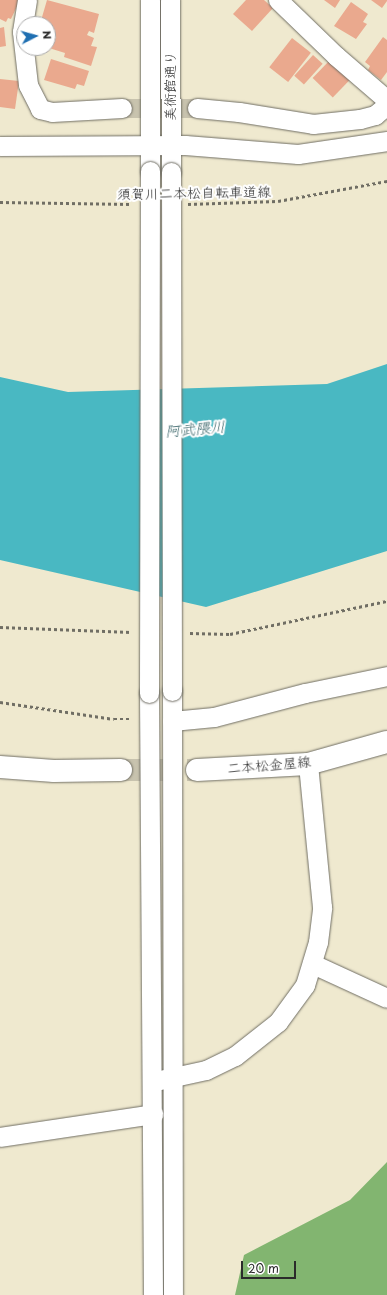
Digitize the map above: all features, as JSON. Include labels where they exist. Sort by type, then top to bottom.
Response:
[{"type":"main road","name":"二本松金屋線","points":[[197,770],[308,764],[387,742]]},
{"type":"main road","points":[[0,767],[54,771],[121,770]]},
{"type":"street","points":[[28,0],[24,10],[22,39],[28,85],[40,109],[52,112],[122,108]]},
{"type":"street","name":"美術館通り","points":[[150,0],[148,719],[153,1081],[153,1295]]},
{"type":"street","name":"美術館通り","points":[[170,0],[172,1295]]},
{"type":"street","points":[[278,0],[336,56],[387,100]]},
{"type":"street","points":[[197,108],[239,112],[313,124],[360,119],[375,115],[387,105]]},
{"type":"street","points":[[0,146],[170,145],[298,154],[387,141]]},
{"type":"street","points":[[172,721],[214,716],[305,693],[387,676]]},
{"type":"street","points":[[153,1081],[172,1078],[219,1066],[249,1046],[278,1022],[306,985],[314,964],[322,906],[320,872],[308,764]]},
{"type":"street","points":[[314,964],[387,998]]},
{"type":"street","points":[[0,1136],[153,1114]]},
{"type":"path","name":"須賀川二本松自転車道線","points":[[179,204],[278,201],[387,182]]},
{"type":"path","name":"須賀川二本松自転車道線","points":[[0,202],[139,204]]},
{"type":"path","points":[[184,633],[230,634],[387,602]]},
{"type":"path","points":[[0,627],[137,632]]},
{"type":"path","points":[[0,702],[114,719],[148,719]]},
{"type":"green space","points":[[387,1162],[387,1295],[235,1295],[244,1255],[350,1200]]},
{"type":"water","name":"阿武隈川","points":[[387,364],[387,551],[206,607],[0,560],[0,377],[68,392],[327,384]]},
{"type":"building","points":[[0,0],[20,0],[11,19],[8,18],[6,22],[0,19]]},
{"type":"building","points":[[47,0],[99,14],[94,33],[89,31],[87,35],[94,38],[91,46],[97,47],[91,66],[64,57],[65,53],[56,50],[56,16],[42,16]]},
{"type":"building","points":[[246,0],[264,0],[273,8],[252,31],[233,14]]},
{"type":"building","points":[[324,0],[340,0],[335,8]]},
{"type":"building","points":[[371,0],[387,0],[387,1],[382,8]]},
{"type":"building","points":[[351,2],[368,14],[363,22],[367,24],[356,39],[334,26]]},
{"type":"building","points":[[4,27],[6,46],[0,47],[0,28]]},
{"type":"building","points":[[383,37],[387,40],[387,72],[381,80],[368,70],[370,66],[365,62]]},
{"type":"building","points":[[292,38],[311,53],[288,82],[269,67]]},
{"type":"building","points":[[313,55],[323,64],[304,85],[294,76]]},
{"type":"building","points":[[51,59],[89,71],[84,86],[77,84],[75,89],[44,80]]},
{"type":"building","points":[[330,60],[350,79],[333,97],[313,78]]},
{"type":"building","points":[[0,79],[19,81],[15,109],[0,107]]},
{"type":"tunnel","points":[[122,108],[197,108]]},
{"type":"tunnel","points":[[121,770],[197,770]]}]
